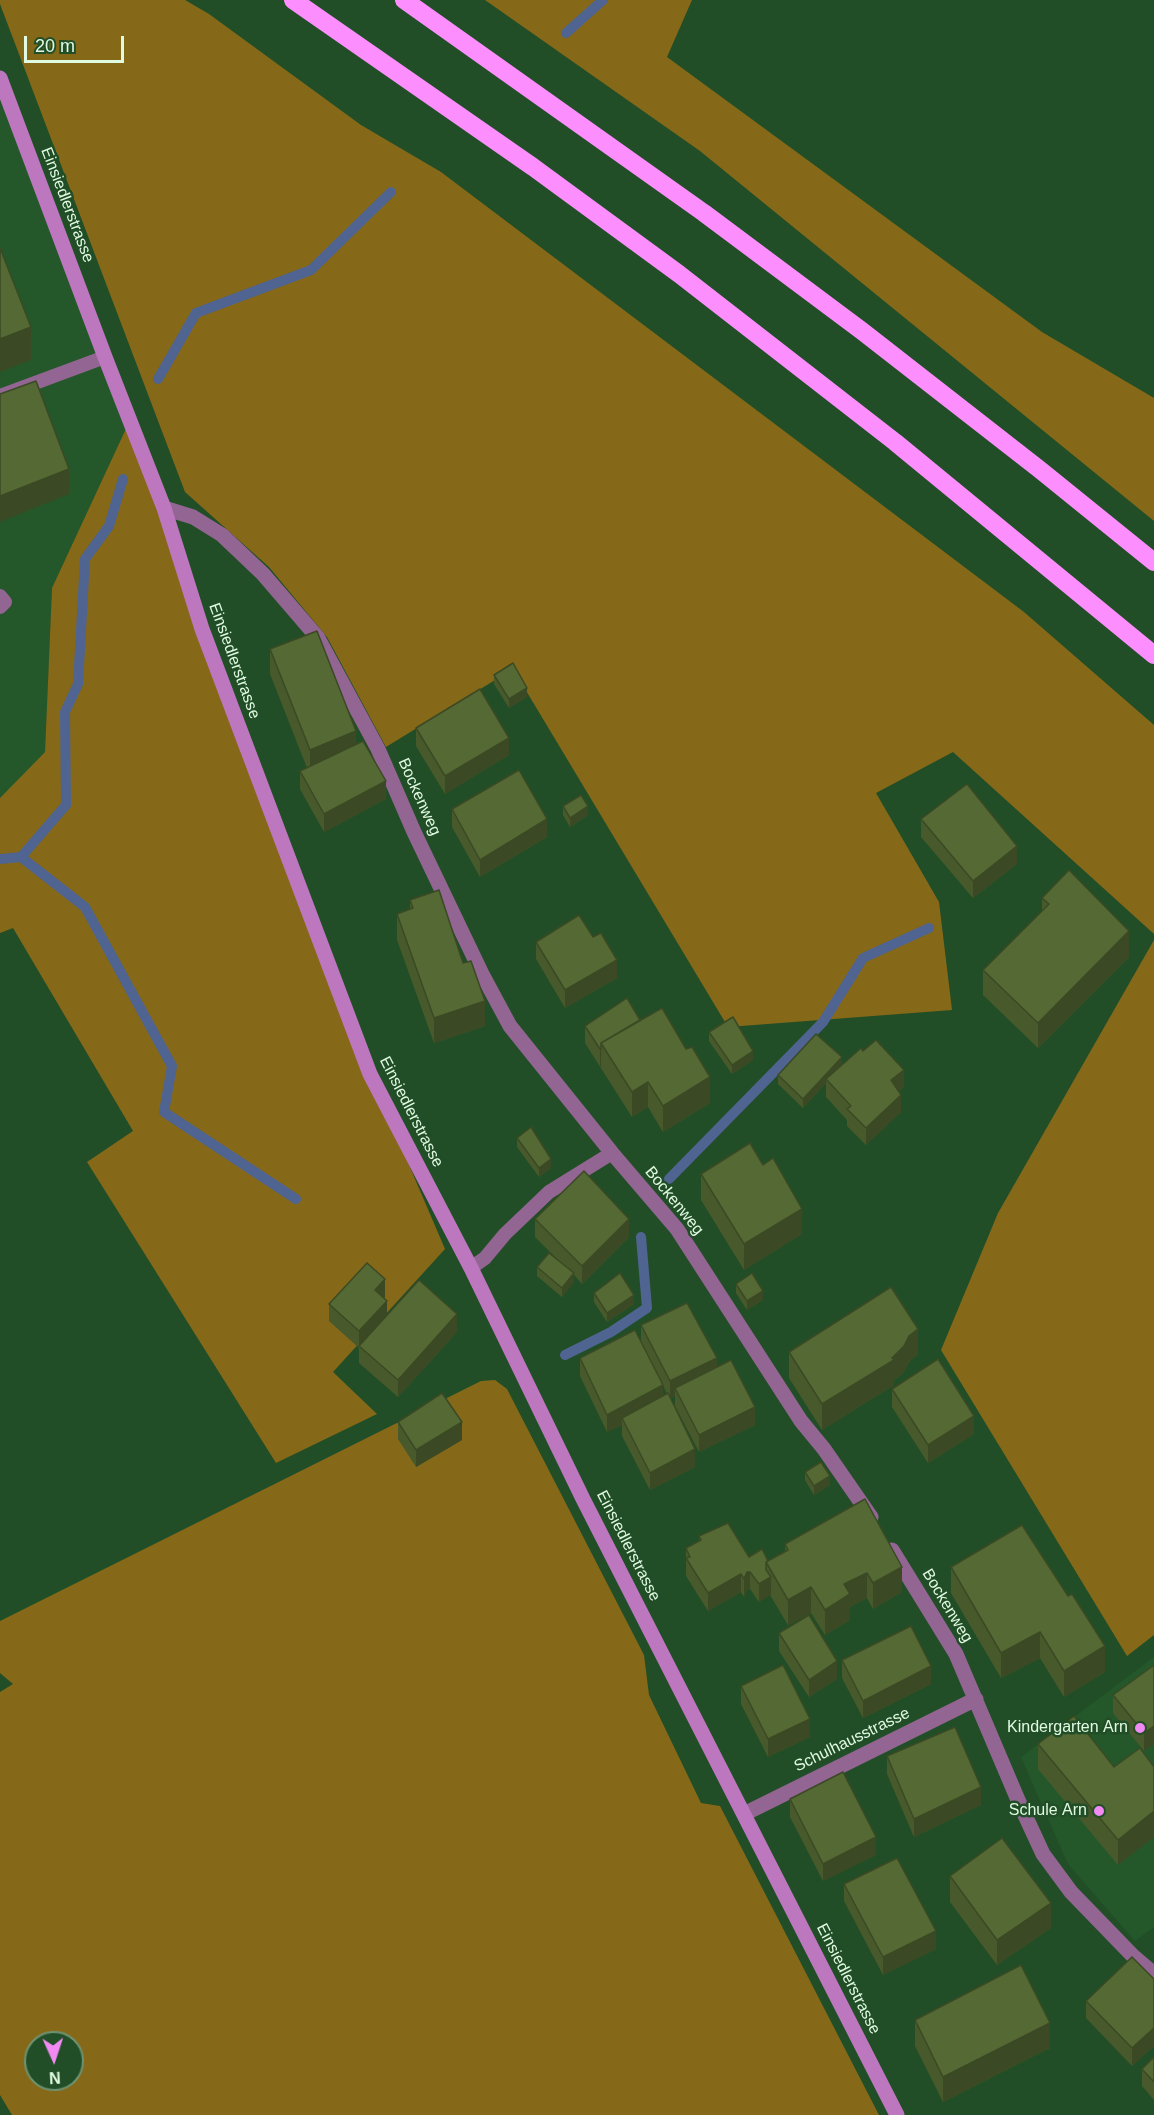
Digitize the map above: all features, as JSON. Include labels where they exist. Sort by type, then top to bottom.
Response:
[{"type":"highway","points":[[293,0],[533,167],[688,281],[895,442],[1154,655]]},
{"type":"highway","points":[[404,0],[705,213],[1029,461],[1154,562]]},
{"type":"street","name":"Einsiedlerstrasse","points":[[0,78],[164,508],[202,629],[370,1074],[471,1268],[578,1488],[897,2115]]},
{"type":"street","name":"Bockenweg","points":[[164,508],[193,517],[222,535],[263,574],[318,638],[378,749],[462,934],[510,1026],[612,1153],[677,1229],[801,1421],[824,1449],[883,1536],[956,1654],[1043,1854],[1071,1892],[1132,1956],[1154,1974]]},
{"type":"street","name":"Schulhausstrasse","points":[[744,1814],[976,1699]]},
{"type":"lane","points":[[0,396],[105,357]]},
{"type":"lane","points":[[0,596],[5,602],[0,606]]},
{"type":"lane","points":[[471,1268],[484,1258],[505,1234],[549,1192],[612,1153]]},
{"type":"shaded area","points":[[0,0],[185,0],[209,14],[361,125],[441,172],[1024,612],[1154,725],[1154,934],[953,752],[876,793],[939,902],[952,1010],[728,1027],[513,669],[386,747],[327,637],[269,567],[185,492]]},
{"type":"shaded area","points":[[485,0],[692,0],[667,57],[1042,332],[1154,398],[1154,521],[700,151]]},
{"type":"shaded area","points":[[0,78],[130,420],[52,588],[45,752],[0,798]]},
{"type":"shaded area","points":[[130,420],[370,1074],[445,1249],[333,1372],[377,1414],[276,1463],[87,1162],[133,1131],[13,928],[0,933],[0,798],[45,752],[52,588]]},
{"type":"shaded area","points":[[1154,940],[1154,1635],[1127,1656],[941,1350],[998,1213]]},
{"type":"shaded area","points":[[495,1380],[507,1389],[644,1655],[649,1695],[701,1803],[720,1806],[879,2115],[12,2115],[0,2095],[0,1692],[13,1684],[0,1673],[0,1621],[481,1381]]},
{"type":"shaded area","name":"Schule Arn","points":[[1154,1657],[1154,1927],[1135,1941],[1068,1864],[1021,1757]]},
{"type":"building","points":[[0,248],[31,327],[0,339]]},
{"type":"building","points":[[36,381],[69,469],[0,496],[0,394]]},
{"type":"building","points":[[317,631],[356,731],[310,750],[270,649]]},
{"type":"building","points":[[513,663],[527,688],[509,699],[494,675]]},
{"type":"building","points":[[480,689],[509,738],[445,776],[416,728]]},
{"type":"building","points":[[363,741],[386,781],[324,814],[300,771]]},
{"type":"building","points":[[519,770],[547,819],[480,860],[452,809]]},
{"type":"building","points":[[967,784],[1017,846],[973,881],[921,819]]},
{"type":"building","points":[[581,795],[588,806],[570,818],[563,806]]},
{"type":"building","points":[[1069,870],[1129,931],[1038,1023],[983,970],[1049,904],[1042,898]]},
{"type":"building","points":[[439,890],[463,963],[471,961],[485,1001],[434,1018],[397,914],[413,908],[410,900]]},
{"type":"building","points":[[579,915],[593,937],[601,933],[617,960],[565,990],[536,942]]},
{"type":"building","points":[[627,998],[640,1020],[601,1043],[600,1049],[585,1026]]},
{"type":"building","points":[[662,1008],[686,1049],[692,1047],[710,1077],[663,1106],[648,1082],[632,1092],[601,1043]]},
{"type":"building","points":[[733,1017],[753,1051],[732,1065],[709,1032]]},
{"type":"building","points":[[816,1034],[842,1057],[803,1099],[778,1075]]},
{"type":"building","points":[[876,1040],[904,1070],[891,1080],[901,1095],[866,1128],[847,1109],[851,1106],[826,1079],[861,1048],[863,1051]]},
{"type":"building","points":[[531,1127],[551,1159],[539,1168],[517,1138]]},
{"type":"building","points":[[750,1143],[763,1165],[773,1158],[802,1209],[744,1244],[701,1174]]},
{"type":"building","points":[[584,1171],[629,1219],[582,1266],[535,1219]]},
{"type":"building","points":[[549,1253],[574,1273],[562,1288],[537,1267]]},
{"type":"building","points":[[367,1263],[385,1279],[375,1290],[387,1301],[359,1331],[329,1304]]},
{"type":"building","points":[[620,1273],[634,1295],[607,1313],[594,1293]]},
{"type":"building","points":[[752,1273],[763,1291],[747,1301],[736,1284]]},
{"type":"building","points":[[419,1280],[457,1314],[398,1380],[359,1346]]},
{"type":"building","points":[[891,1287],[918,1329],[909,1336],[904,1346],[892,1358],[894,1360],[822,1404],[789,1352]]},
{"type":"building","points":[[687,1303],[717,1358],[670,1381],[641,1325]]},
{"type":"building","points":[[635,1330],[663,1385],[607,1415],[580,1358]]},
{"type":"building","points":[[938,1359],[974,1416],[928,1445],[892,1389]]},
{"type":"building","points":[[731,1360],[755,1407],[699,1435],[675,1388]]},
{"type":"building","points":[[442,1393],[462,1422],[416,1450],[398,1422]]},
{"type":"building","points":[[668,1393],[695,1449],[650,1473],[622,1418]]},
{"type":"building","points":[[821,1462],[830,1476],[814,1486],[805,1472]]},
{"type":"building","points":[[865,1499],[902,1567],[873,1583],[867,1573],[844,1584],[850,1594],[825,1610],[811,1587],[788,1600],[766,1562],[788,1550],[785,1544]]},
{"type":"building","points":[[728,1523],[749,1557],[762,1549],[768,1561],[766,1570],[771,1577],[759,1584],[750,1572],[747,1572],[744,1579],[741,1574],[708,1593],[686,1558],[690,1557],[686,1548],[701,1540],[699,1536]]},
{"type":"building","points":[[1022,1525],[1068,1596],[1072,1594],[1105,1646],[1064,1671],[1040,1632],[1001,1653],[951,1567]]},
{"type":"building","points":[[809,1615],[837,1661],[809,1680],[779,1633]]},
{"type":"building","points":[[911,1626],[931,1666],[863,1701],[842,1660]]},
{"type":"building","points":[[783,1665],[810,1719],[768,1739],[741,1686]]},
{"type":"building","points":[[1154,1665],[1154,1726],[1144,1733],[1113,1695]]},
{"type":"building","points":[[1074,1716],[1114,1767],[1140,1748],[1154,1767],[1154,1811],[1118,1840],[1038,1744]]},
{"type":"building","points":[[955,1727],[981,1787],[914,1819],[887,1756]]},
{"type":"building","points":[[843,1772],[876,1837],[823,1864],[790,1799]]},
{"type":"building","points":[[1002,1838],[1051,1903],[997,1940],[950,1876]]},
{"type":"building","points":[[897,1858],[936,1931],[883,1957],[844,1884]]},
{"type":"building","points":[[1132,1957],[1154,1979],[1154,2028],[1132,2048],[1086,2001]]},
{"type":"building","points":[[1021,1965],[1050,2023],[943,2077],[915,2020]]},
{"type":"building","points":[[1154,2057],[1154,2082],[1142,2069]]},
{"type":"waterway","points":[[566,33],[603,0]]},
{"type":"waterway","points":[[158,379],[196,313],[311,270],[391,192]]},
{"type":"waterway","points":[[0,859],[21,857],[66,805],[65,712],[78,684],[85,559],[109,526],[123,479]]},
{"type":"waterway","points":[[21,857],[85,907],[172,1066],[164,1112],[296,1199]]},
{"type":"waterway","points":[[669,1179],[823,1022],[863,958],[929,928]]},
{"type":"waterway","points":[[565,1355],[611,1332],[647,1308],[641,1237]]},
{"type":"place","name":"Kindergarten Arn","points":[[1140,1728]]},
{"type":"place","name":"Schule Arn","points":[[1099,1811]]}]
